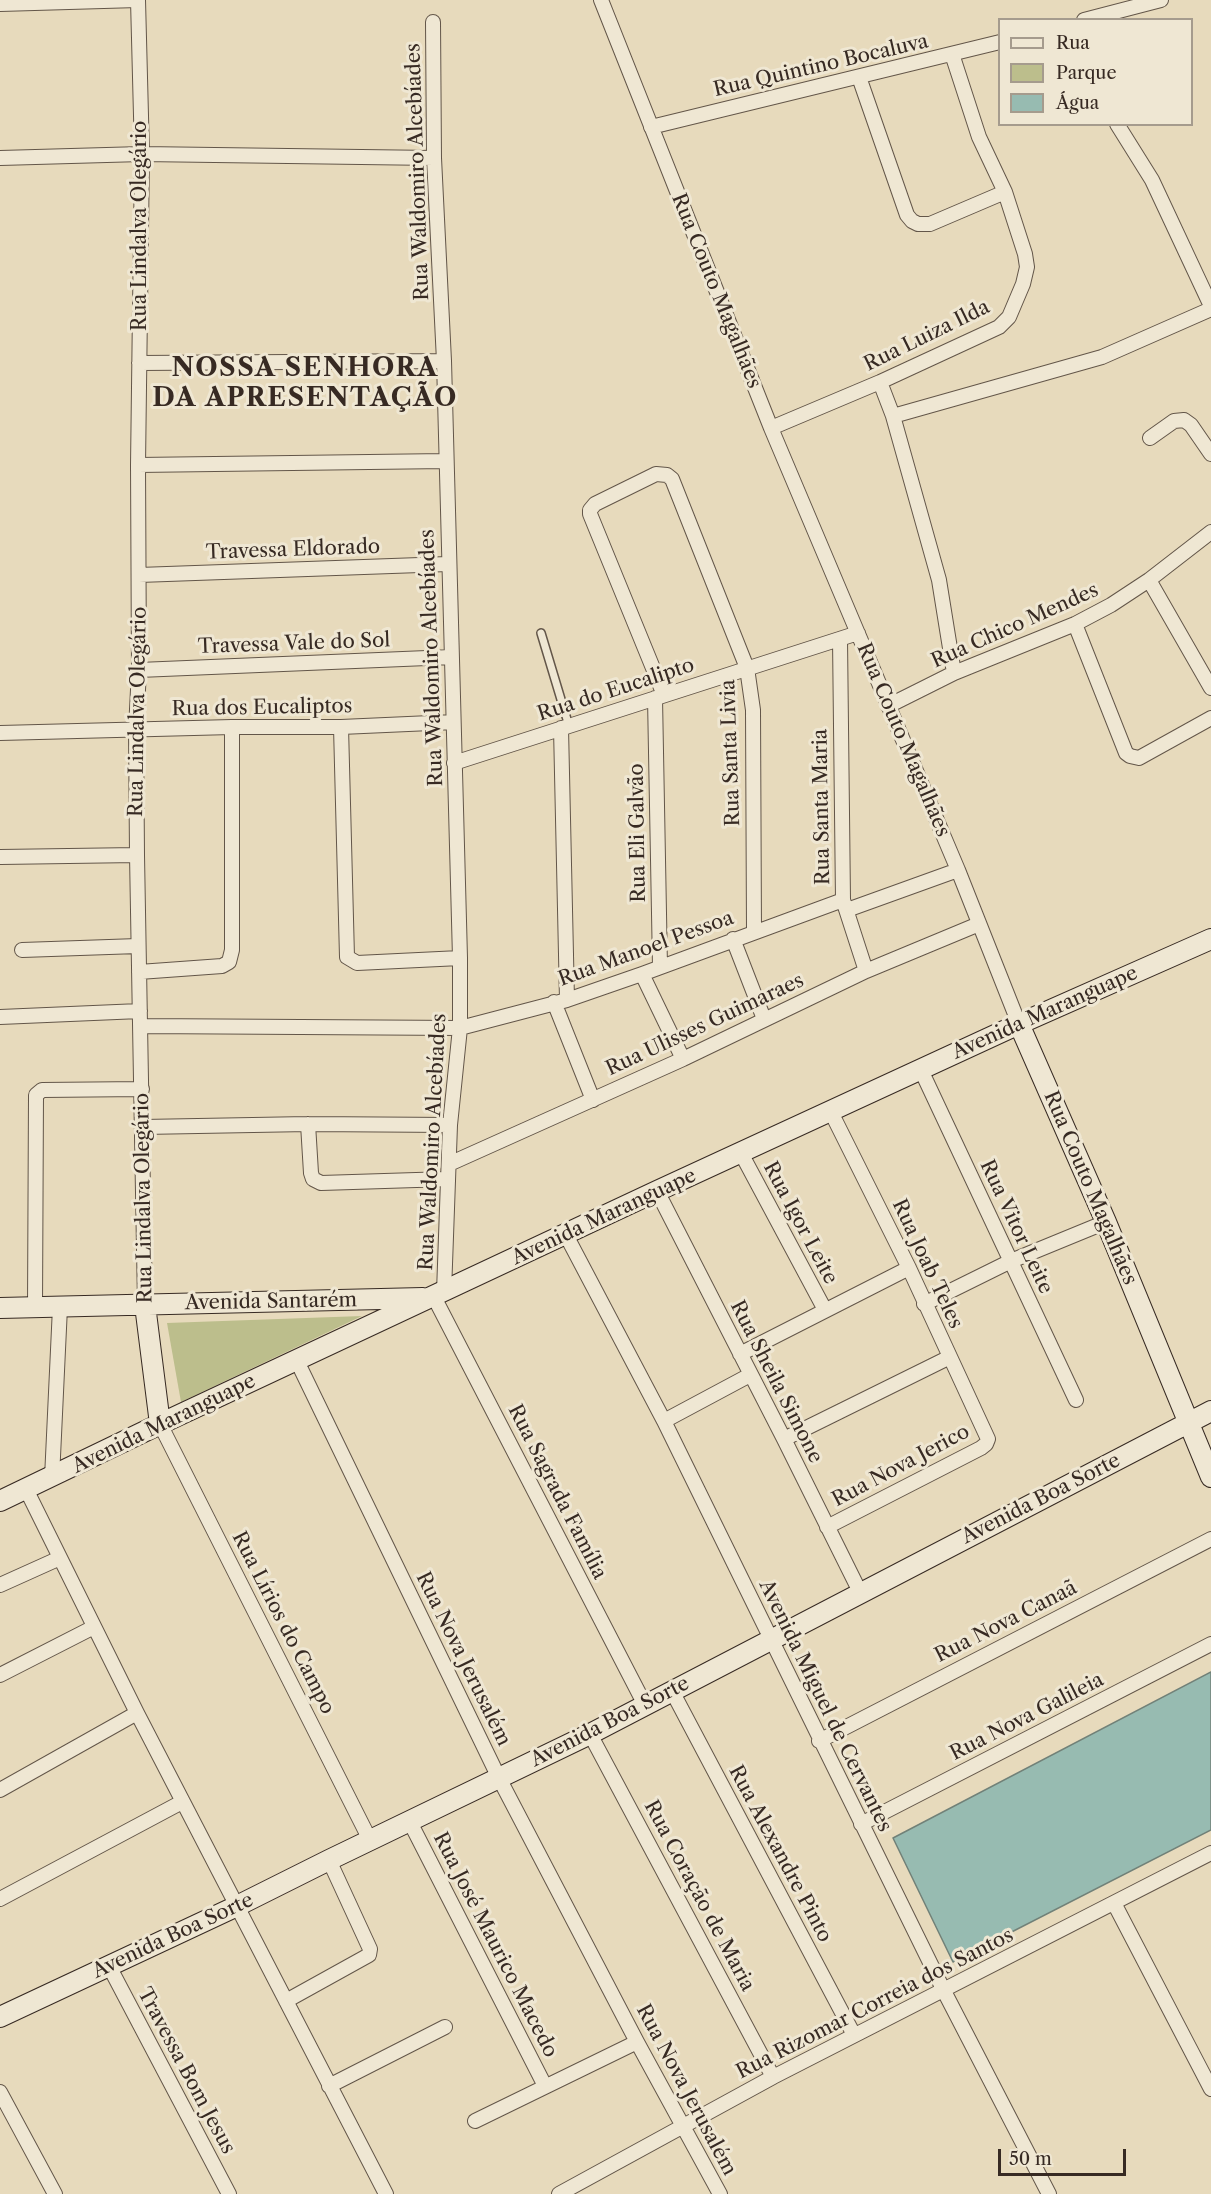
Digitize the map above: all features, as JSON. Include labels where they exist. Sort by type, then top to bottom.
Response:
[{"type":"street","points":[[0,4],[138,0]]},
{"type":"street","name":"Rua Lindalva Olegário","points":[[138,0],[142,154],[138,465],[139,670],[136,729],[138,946],[145,1305],[160,1424]]},
{"type":"street","name":"Rua Couto Magalhães","points":[[601,0],[771,428],[957,870],[1019,1024],[1106,1222],[1211,1477]]},
{"type":"street","points":[[1092,18],[1161,0]]},
{"type":"street","name":"Rua Waldomiro Alcebíades","points":[[432,22],[434,158],[444,361],[460,957],[460,1028],[450,1125],[439,1295]]},
{"type":"street","name":"Rua Quintino Bocaluva","points":[[651,127],[998,42]]},
{"type":"street","name":"Rua Luiza Ilda","points":[[771,428],[880,382],[999,327],[1009,317],[1023,284],[1027,267],[1025,254],[1005,192],[979,137],[952,54]]},
{"type":"street","points":[[859,77],[907,215],[912,221],[918,224],[930,224],[1005,192]]},
{"type":"street","points":[[893,416],[1102,357],[1211,308],[1208,287],[1152,180],[1118,126]]},
{"type":"street","points":[[0,158],[142,154],[434,158]]},
{"type":"street","points":[[139,363],[444,361]]},
{"type":"street","points":[[880,382],[893,416],[939,580],[954,673]]},
{"type":"street","points":[[1150,438],[1174,421],[1184,420],[1191,425],[1211,454]]},
{"type":"street","points":[[138,465],[446,461]]},
{"type":"street","name":"Rua Eli Galvão","points":[[660,967],[659,697],[590,510],[595,504],[657,474],[667,475],[672,480]]},
{"type":"street","name":"Rua Santa Livia","points":[[672,480],[747,668],[753,710],[754,932]]},
{"type":"street","name":"Rua Chico Mendes","points":[[888,706],[954,673],[1075,624],[1111,605],[1210,536]]},
{"type":"street","name":"Travessa Eldorado","points":[[139,575],[448,564]]},
{"type":"street","points":[[1149,580],[1211,688]]},
{"type":"street","points":[[1075,624],[1126,753],[1130,756],[1139,758],[1211,718]]},
{"type":"street","name":"Rua do Eucalipto","points":[[454,763],[858,633]]},
{"type":"street","name":"Rua Santa Maria","points":[[840,639],[845,905],[866,971]]},
{"type":"street","name":"Travessa Vale do Sol","points":[[139,670],[451,657]]},
{"type":"street","name":"Rua dos Eucaliptos","points":[[0,733],[232,727],[341,727],[453,722]]},
{"type":"street","points":[[139,972],[222,966],[229,962],[232,950],[232,727]]},
{"type":"street","points":[[341,727],[347,957],[357,963],[460,957]]},
{"type":"street","points":[[565,727],[561,1001],[593,1100]]},
{"type":"street","points":[[0,857],[137,855]]},
{"type":"street","name":"Rua Manoel Pessoa","points":[[141,1026],[460,1028],[561,1001],[642,974],[754,932],[957,870]]},
{"type":"street","name":"Rua Ulisses Guimaraes","points":[[449,1164],[683,1059],[866,971],[979,924]]},
{"type":"street","points":[[733,939],[764,1019]]},
{"type":"street","name":"Avenida Maranguape","points":[[0,1501],[657,1191],[1019,1024],[1211,939]]},
{"type":"street","points":[[22,950],[138,946]]},
{"type":"street","points":[[642,974],[683,1059]]},
{"type":"street","points":[[0,1017],[140,1011]]},
{"type":"street","name":"Rua Vitor Leite","points":[[921,1070],[1076,1400]]},
{"type":"street","points":[[35,1308],[36,1095],[42,1090],[142,1089]]},
{"type":"street","name":"Rua Joab Teles","points":[[831,1112],[909,1268],[987,1434]]},
{"type":"street","points":[[308,1124],[311,1173],[313,1179],[321,1183],[448,1179]]},
{"type":"street","points":[[143,1127],[308,1124],[450,1125]]},
{"type":"street","name":"Rua Igor Leite","points":[[741,1154],[825,1310]]},
{"type":"street","name":"Rua Sheila Simone","points":[[657,1191],[860,1592]]},
{"type":"street","points":[[924,1304],[1011,1261],[1106,1222]]},
{"type":"street","name":"Avenida Miguel de Cervantes","points":[[566,1235],[664,1420],[819,1741],[944,1991],[1050,2194]]},
{"type":"street","points":[[740,1354],[909,1268]]},
{"type":"street","name":"Avenida Santarém","points":[[0,1308],[439,1295]]},
{"type":"street","name":"Rua Sagrada Família","points":[[439,1295],[645,1705]]},
{"type":"street","points":[[52,1478],[60,1307]]},
{"type":"street","points":[[784,1438],[950,1357]]},
{"type":"street","name":"Rua Nova Jerusalém","points":[[297,1361],[499,1778],[637,2042],[720,2194]]},
{"type":"street","points":[[664,1420],[750,1375]]},
{"type":"street","name":"Avenida Boa Sorte","points":[[0,2017],[237,1906],[590,1734],[1211,1411]]},
{"type":"street","name":"Rua Lírios do Campo","points":[[160,1424],[370,1840]]},
{"type":"street","name":"Rua Nova Jerico","points":[[827,1527],[981,1448],[986,1444],[987,1434]]},
{"type":"street","points":[[26,1489],[182,1802],[386,2194]]},
{"type":"street","name":"Rua Nova Canaã","points":[[819,1741],[1211,1539]]},
{"type":"street","points":[[0,1585],[60,1558]]},
{"type":"street","points":[[0,1676],[94,1627]]},
{"type":"street","name":"Rua Nova Galileia","points":[[861,1824],[1211,1644]]},
{"type":"street","name":"Rua Alexandre Pinto","points":[[672,1691],[854,2035]]},
{"type":"street","points":[[0,1790],[137,1713]]},
{"type":"street","name":"Rua Coração de Maria","points":[[590,1734],[773,2077]]},
{"type":"street","points":[[0,1899],[182,1802]]},
{"type":"street","name":"Rua José Maurico Macedo","points":[[410,1822],[545,2086]]},
{"type":"street","name":"Rua Rizomar Correia dos Santos","points":[[559,2194],[576,2190],[773,2077],[1114,1904],[1211,1852]]},
{"type":"street","points":[[286,2001],[369,1954],[370,1949],[329,1860]]},
{"type":"street","points":[[1114,1904],[1211,2089]]},
{"type":"street","name":"Travessa Bom Jesus","points":[[109,1966],[229,2194]]},
{"type":"street","points":[[329,2086],[445,2027]]},
{"type":"street","points":[[475,2121],[637,2042]]},
{"type":"street","points":[[0,2092],[55,2194]]},
{"type":"lane","points":[[541,633],[565,727]]},
{"type":"green space","points":[[362,1316],[181,1402],[167,1323]]},
{"type":"water","points":[[1211,1672],[1211,1830],[953,1962],[893,1838]]},
{"type":"district","name":"NOSSA SENHORA DA APRESENTAÇÃO","points":[[305,383]]}]
